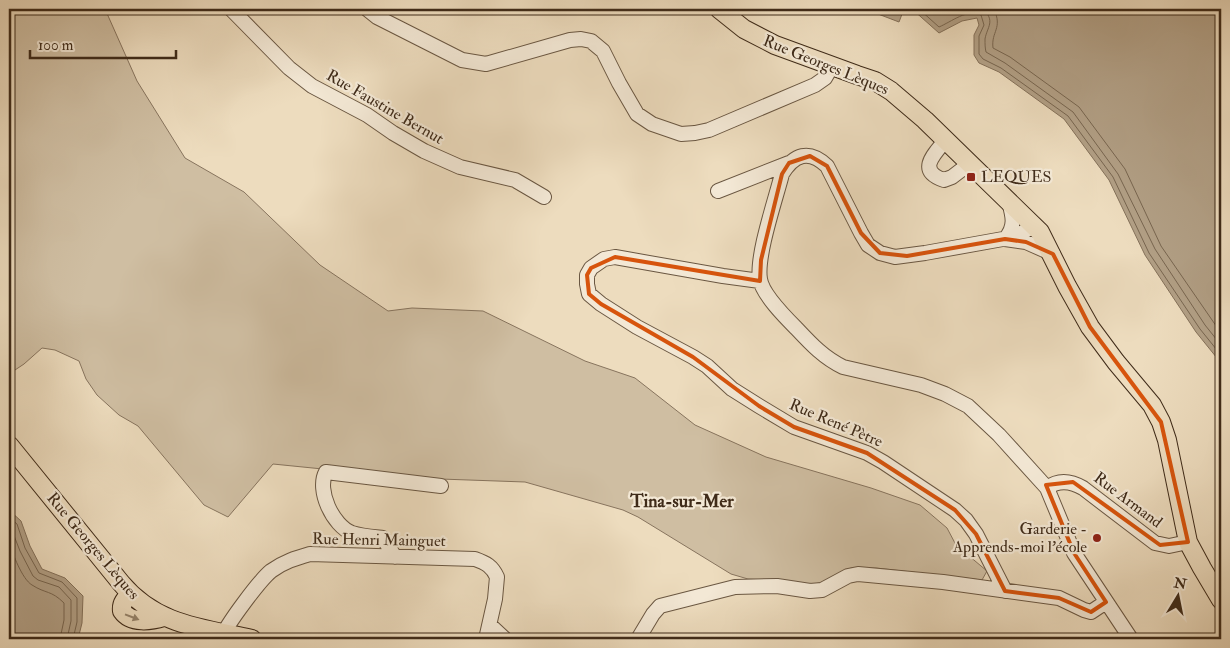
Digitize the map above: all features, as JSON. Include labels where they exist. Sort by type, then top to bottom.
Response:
[{"type":"main road","name":"Rue Georges Lèques","points":[[719,9],[744,29],[774,45],[885,86],[945,140],[1040,232],[1066,286],[1090,327],[1111,356],[1152,405],[1161,422],[1167,440],[1188,542],[1221,600]]},
{"type":"main road","name":"Rue Georges Lèques","points":[[9,445],[131,594],[149,609],[164,617],[222,636],[252,639]]},
{"type":"street","name":"Rue Faustine Bernut","points":[[231,9],[289,68],[312,86],[368,115],[393,133],[424,151],[460,167],[514,180],[544,197]]},
{"type":"street","points":[[367,9],[377,17],[421,41],[462,60],[474,63],[486,64],[570,40],[581,38],[591,40],[603,51],[637,114],[652,124],[681,134],[708,130],[815,85],[825,78],[832,66]]},
{"type":"street","points":[[945,140],[931,157],[929,163],[930,170],[935,177],[944,180],[952,177],[969,164]]},
{"type":"street","points":[[718,192],[797,158],[810,156],[819,158],[827,166],[868,245],[880,253],[895,257],[1005,239],[1018,236],[1034,226]]},
{"type":"street","points":[[789,162],[782,174],[761,260],[760,281],[776,307],[824,356],[844,367],[922,385],[968,406],[999,435],[1047,488],[1074,553],[1131,639]]},
{"type":"street","points":[[1005,239],[1011,231],[1014,221],[1008,201]]},
{"type":"street","points":[[1005,239],[1026,242],[1052,254]]},
{"type":"street","name":"Rue René Pètre","points":[[760,281],[616,257],[604,259],[591,268],[587,275],[586,284],[589,294],[601,304],[637,327],[707,366],[732,389],[759,406],[794,426],[875,458],[956,510],[976,534],[1005,591]]},
{"type":"street","points":[[395,557],[383,538],[351,533],[334,519],[325,500],[324,477],[326,472],[441,486]]},
{"type":"street","name":"Rue Armand","points":[[1047,488],[1054,483],[1073,482],[1155,543],[1169,546],[1188,542]]},
{"type":"street","name":"Rue Henri Mainguet","points":[[222,636],[228,625],[269,573],[295,558],[310,554],[475,559],[490,565],[497,577],[486,639]]},
{"type":"street","points":[[638,639],[660,606],[735,587],[777,586],[810,591],[822,590],[848,576],[858,574],[943,582],[1059,598],[1091,612],[1106,602]]},
{"type":"street","points":[[490,625],[505,639]]},
{"type":"highlighted area","points":[[810,156],[827,166],[861,233],[880,253],[907,256],[1005,239],[1026,242],[1053,254],[1090,327],[1161,422],[1188,542],[1160,545],[1073,482],[1046,485],[1074,553],[1106,602],[1091,612],[1059,598],[1005,591],[976,534],[955,510],[867,453],[794,427],[759,406],[693,357],[601,304],[589,294],[587,275],[591,268],[615,257],[760,281],[761,260],[782,174],[789,163]]},
{"type":"shaded area","points":[[9,9],[105,9],[137,81],[185,158],[244,192],[320,265],[388,311],[412,308],[483,311],[585,361],[635,378],[695,425],[766,457],[871,488],[920,505],[947,528],[956,545],[987,571],[982,580],[876,568],[851,568],[828,581],[810,585],[787,581],[748,579],[731,574],[638,517],[623,510],[525,482],[412,478],[273,464],[228,517],[204,505],[138,426],[119,415],[97,395],[86,379],[79,361],[55,350],[42,348],[9,374]]},
{"type":"water","points":[[865,9],[904,9],[899,22]]},
{"type":"water","points":[[912,9],[1221,9],[1221,363],[1196,332],[1145,255],[1109,180],[1064,119],[999,72],[979,63],[974,55],[974,35],[979,25],[977,18],[962,21],[939,33]]},
{"type":"water","points":[[9,510],[21,521],[30,546],[42,569],[65,578],[83,596],[82,623],[78,639],[9,639]]},
{"type":"place","name":"LEQUES","points":[[971,177]]},
{"type":"place","name":"Garderie - Apprends-moi l'école","points":[[1097,538]]},
{"type":"district","name":"Tina-sur-Mer","points":[[682,501]]}]
